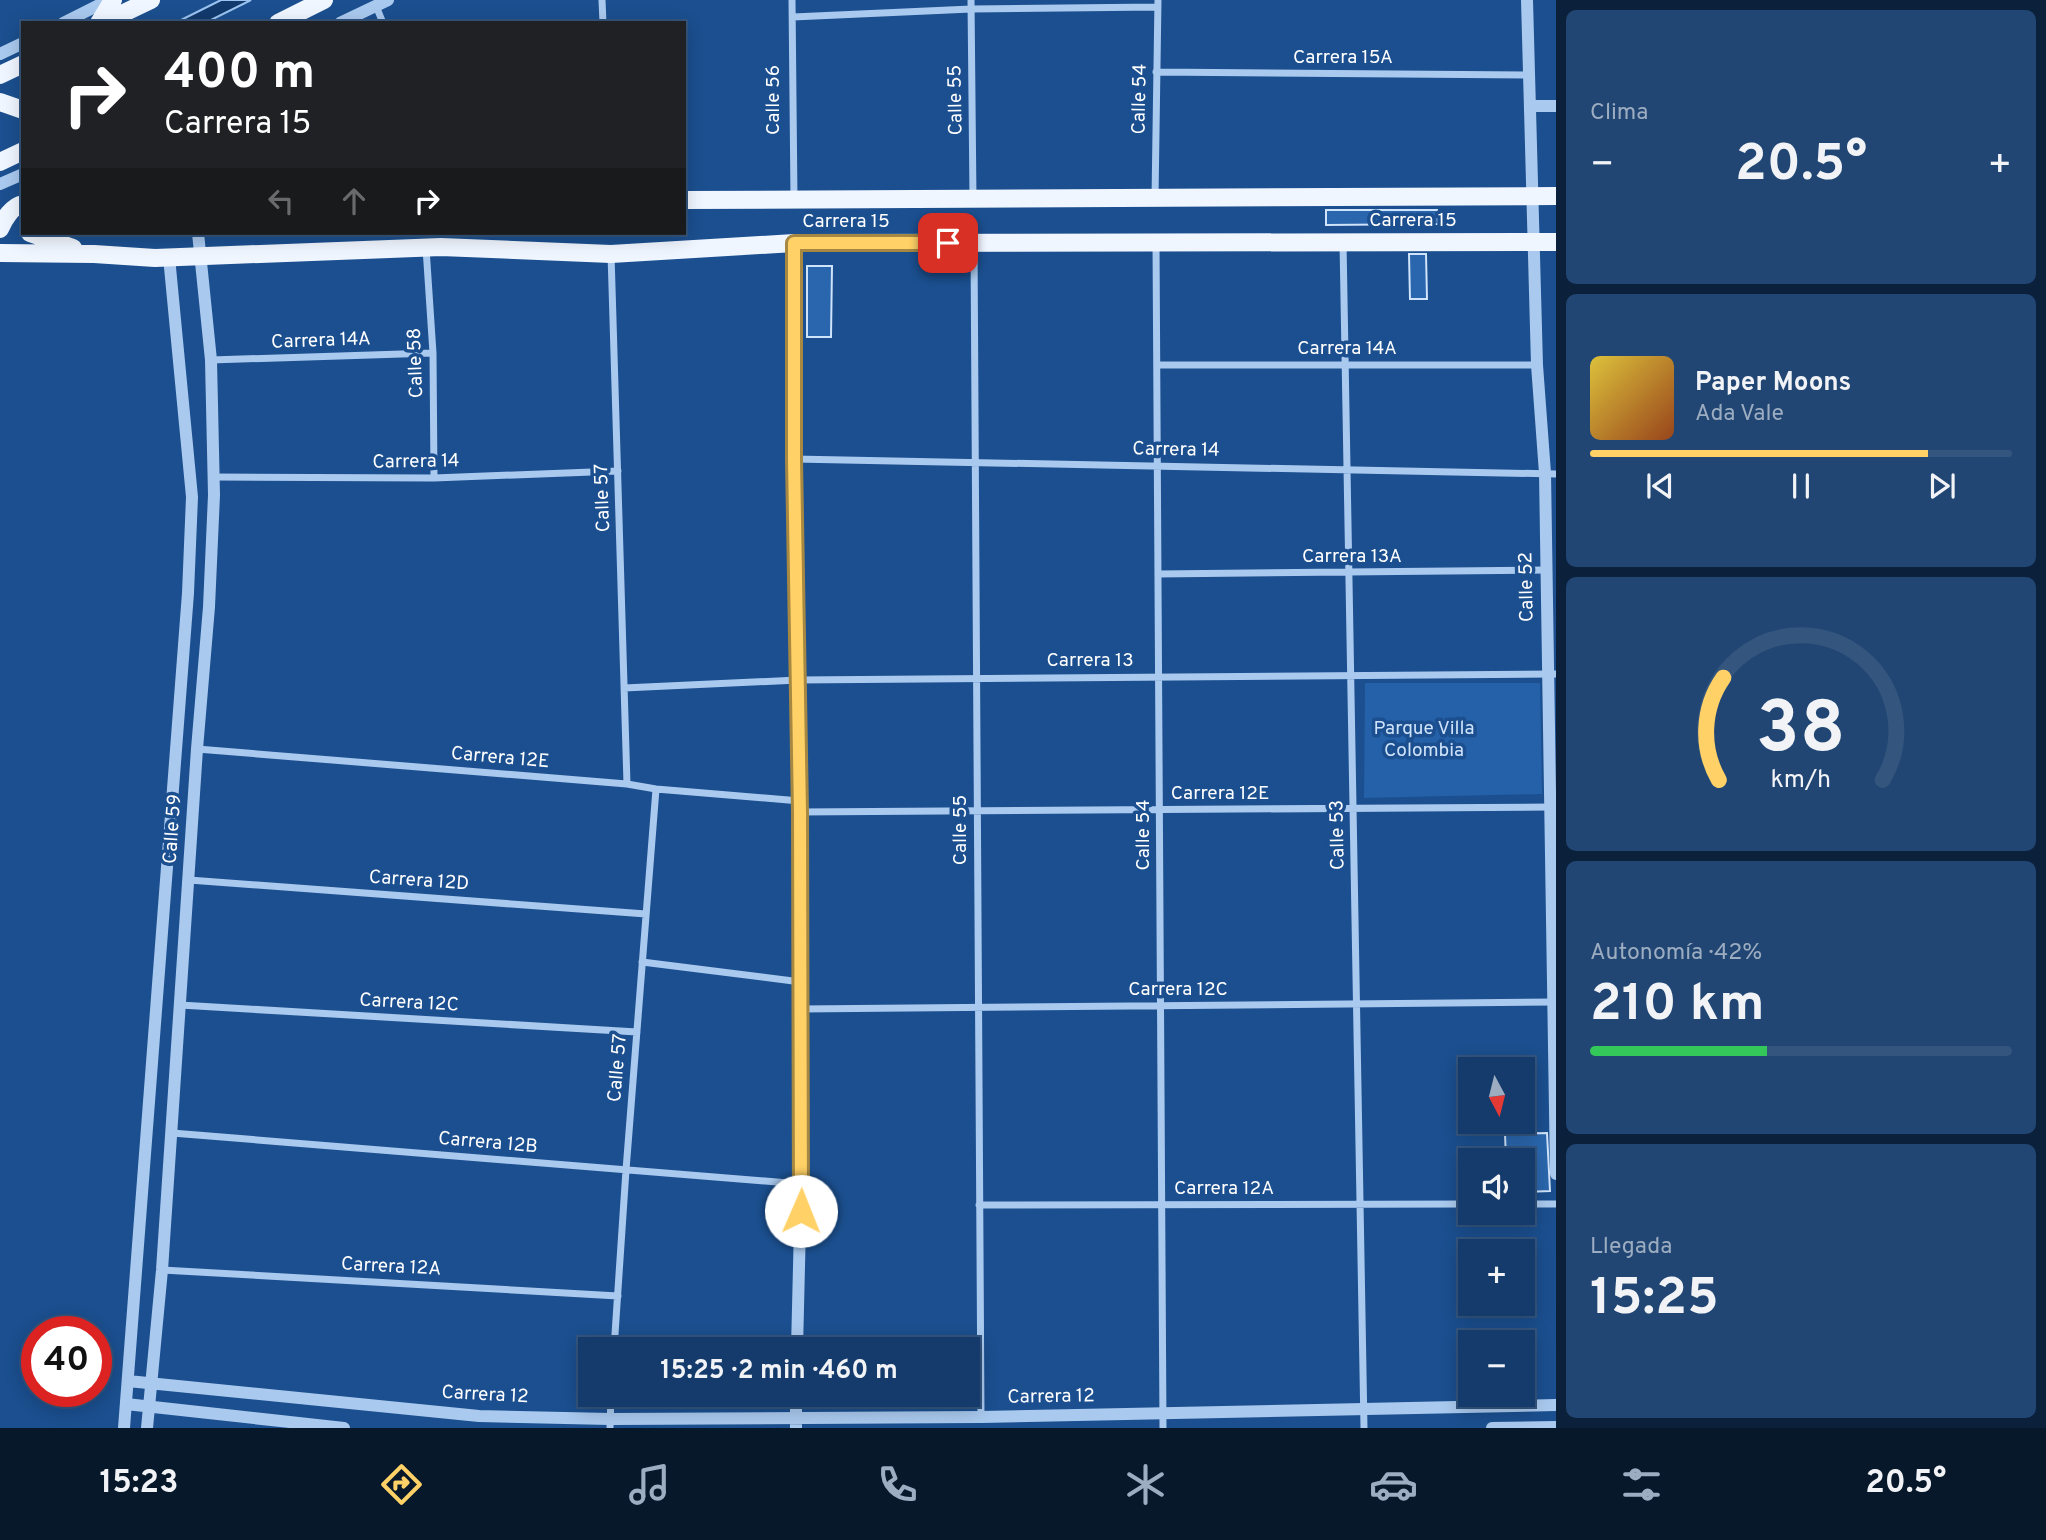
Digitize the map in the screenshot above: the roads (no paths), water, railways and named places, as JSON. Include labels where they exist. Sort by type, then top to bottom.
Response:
[{"type":"main road","points":[[103,8],[151,0]]},
{"type":"main road","points":[[282,21],[324,0]]},
{"type":"main road","points":[[0,75],[21,65]]},
{"type":"main road","points":[[0,102],[21,109]]},
{"type":"main road","points":[[0,162],[21,153]]},
{"type":"main road","name":"Carrera 15","points":[[686,201],[1556,196]]},
{"type":"main road","points":[[21,204],[17,205],[1,223],[21,229]]},
{"type":"main road","points":[[36,235],[94,254]]},
{"type":"main road","name":"Carrera 15","points":[[94,254],[155,258],[426,247],[611,254],[794,243],[1556,242]]},
{"type":"main road","points":[[0,253],[94,254]]},
{"type":"street","points":[[602,0],[603,21]]},
{"type":"street","name":"Calle 56","points":[[792,0],[794,200]]},
{"type":"street","name":"Calle 55","points":[[971,0],[973,199]]},
{"type":"street","name":"Calle 52","points":[[1527,0],[1537,365],[1550,473],[1546,570],[1552,674],[1556,1174]]},
{"type":"street","points":[[344,21],[382,3],[383,21]]},
{"type":"street","points":[[793,17],[1158,3]]},
{"type":"street","name":"Calle 54","points":[[1155,199],[1158,3]]},
{"type":"street","points":[[68,21],[103,8]]},
{"type":"street","points":[[0,54],[21,44]]},
{"type":"street","name":"Carrera 15A","points":[[1156,72],[1529,75]]},
{"type":"street","points":[[1530,106],[1556,106]]},
{"type":"street","points":[[0,184],[21,175]]},
{"type":"street","name":"Calle 59","points":[[147,1428],[172,1133],[209,607],[215,477],[211,360],[198,235]]},
{"type":"street","name":"Calle 54","points":[[1156,242],[1163,1428]]},
{"type":"street","name":"Calle 53","points":[[1343,242],[1364,1428]]},
{"type":"street","points":[[794,243],[801,982],[801,1184],[797,1337]]},
{"type":"street","name":"Calle 55","points":[[974,243],[981,1417]]},
{"type":"street","name":"Calle 58","points":[[426,247],[433,353],[433,478]]},
{"type":"street","name":"Calle 57","points":[[611,254],[627,784]]},
{"type":"street","name":"Calle 59","points":[[124,1428],[187,606],[191,497],[169,257]]},
{"type":"street","name":"Carrera 14A","points":[[211,360],[433,353]]},
{"type":"street","name":"Carrera 14A","points":[[1157,365],[1537,365]]},
{"type":"street","name":"Carrera 14","points":[[794,459],[1550,473]]},
{"type":"street","name":"Carrera 14","points":[[215,477],[433,478],[618,471]]},
{"type":"street","points":[[191,497],[214,495]]},
{"type":"street","name":"Carrera 13A","points":[[1158,573],[1546,570]]},
{"type":"street","name":"Carrera 13","points":[[624,688],[798,680],[1552,674]]},
{"type":"street","name":"Carrera 12E","points":[[197,749],[627,784],[800,807],[977,811],[1553,807]]},
{"type":"street","name":"Calle 57","points":[[615,1337],[656,789]]},
{"type":"street","name":"Carrera 12D","points":[[189,880],[646,914]]},
{"type":"street","points":[[642,962],[801,982]]},
{"type":"street","name":"Carrera 12C","points":[[801,1009],[1555,1002]]},
{"type":"street","name":"Carrera 12C","points":[[180,1005],[637,1032]]},
{"type":"street","name":"Carrera 12B","points":[[172,1133],[801,1184]]},
{"type":"street","name":"Carrera 12A","points":[[979,1205],[1458,1204]]},
{"type":"street","points":[[1535,1204],[1556,1204]]},
{"type":"street","name":"Carrera 12A","points":[[162,1270],[618,1296]]},
{"type":"street","name":"Carrera 12","points":[[128,1381],[479,1416],[610,1424],[796,1423],[1556,1405]]},
{"type":"street","points":[[126,1404],[344,1428]]},
{"type":"street","points":[[1492,1428],[1556,1427]]},
{"type":"park label","name":"Parque Villa Colombia","points":[[1424,740]]}]
